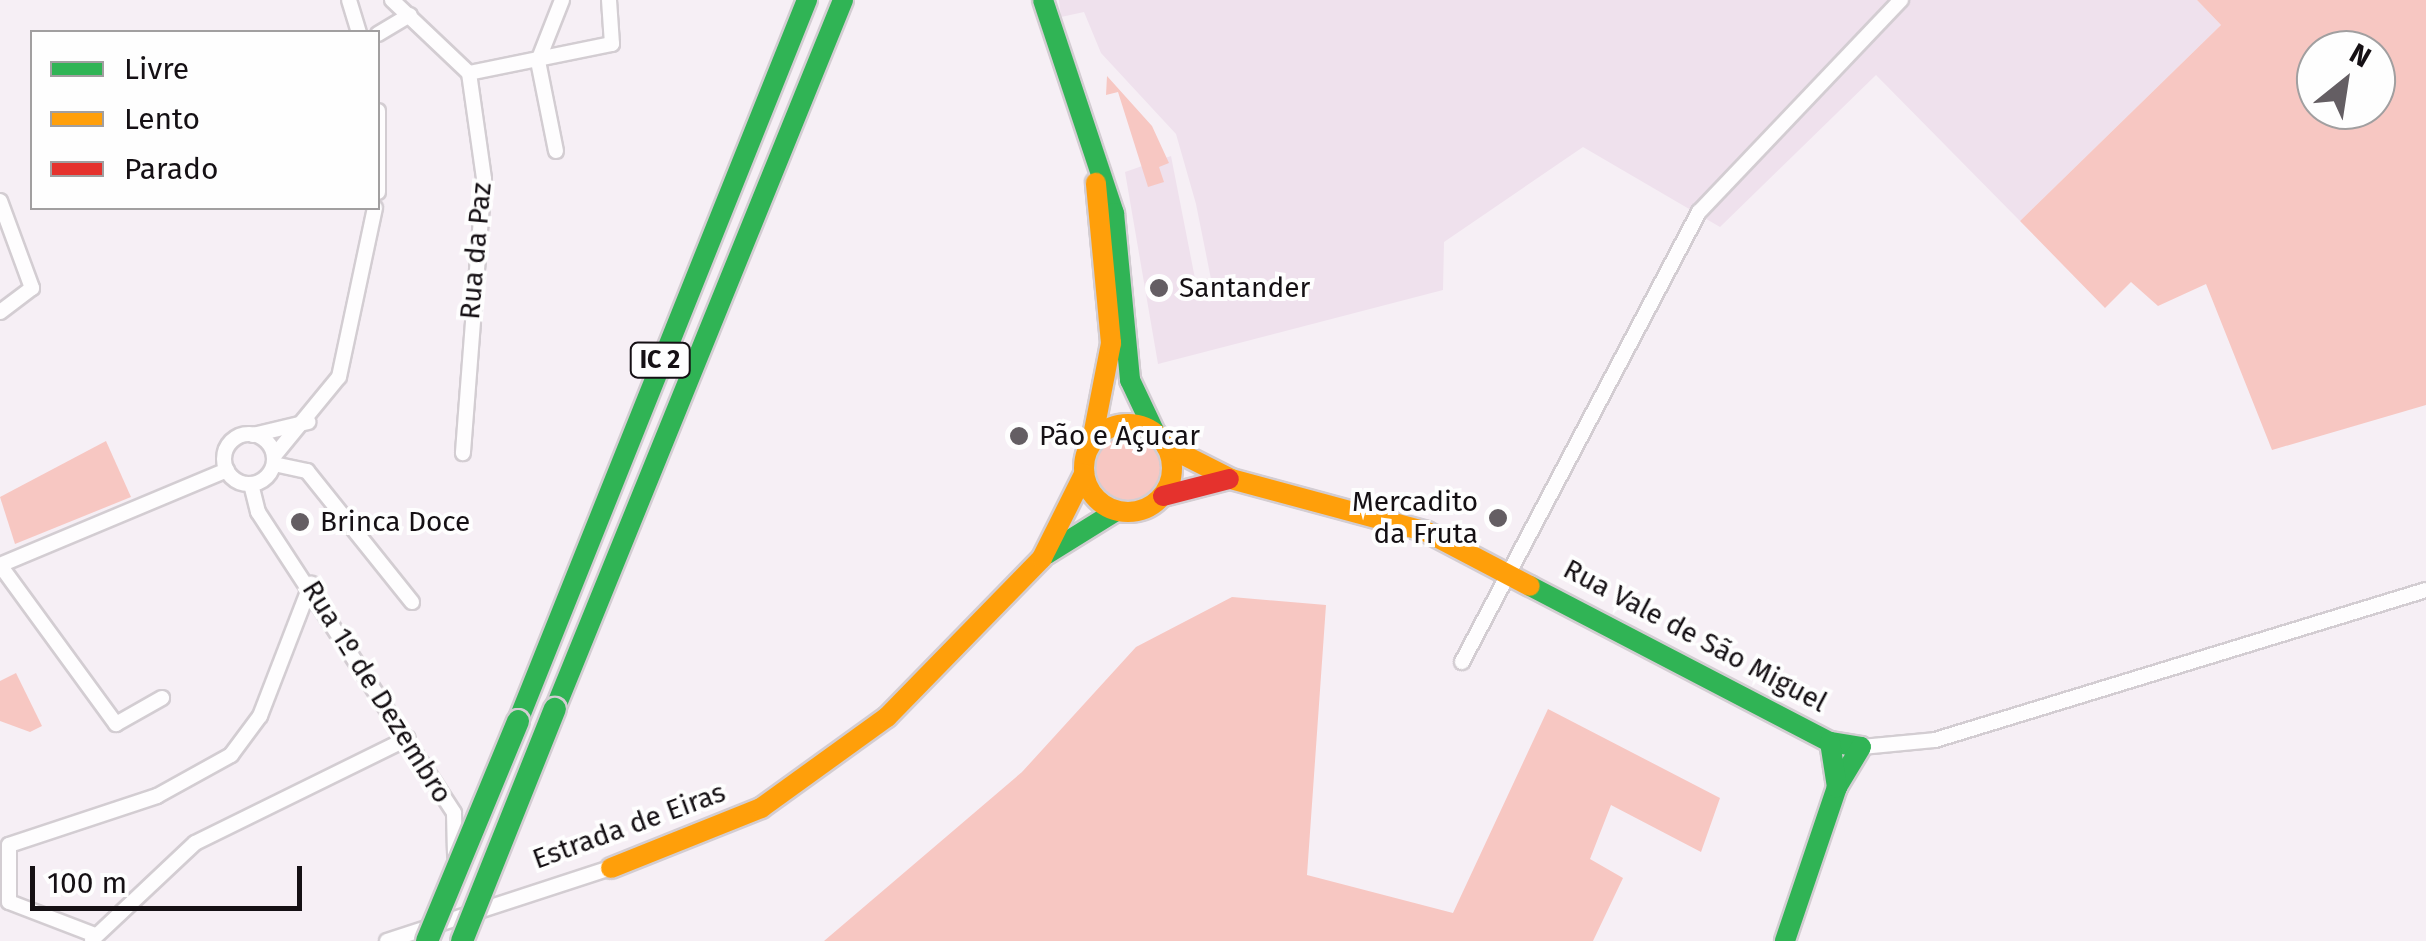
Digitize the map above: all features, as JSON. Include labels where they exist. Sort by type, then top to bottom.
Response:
[{"type":"main road","name":"IC 2","points":[[427,941],[807,0]]},
{"type":"main road","points":[[1044,0],[1096,182],[1126,269],[1130,380],[1172,472],[1162,496],[1142,511],[1116,511],[1094,497],[1084,474],[1111,343],[1096,182]]},
{"type":"main road","name":"IC 2","points":[[462,941],[843,2]]},
{"type":"main road","points":[[1092,441],[1115,426],[1160,440]]},
{"type":"main road","name":"Rua Vale de São Miguel","points":[[1160,440],[1231,479],[1360,506],[1504,570],[1830,742],[1861,747]]},
{"type":"main road","name":"Estrada de Eiras","points":[[1042,558],[1084,474]]},
{"type":"main road","name":"Rua Vale de São Miguel","points":[[1162,496],[1231,479]]},
{"type":"main road","name":"Estrada de Eiras","points":[[612,868],[744,816],[830,762],[1042,558],[1116,511]]},
{"type":"main road","points":[[1830,742],[1837,786]]},
{"type":"main road","points":[[1785,941],[1837,786],[1861,747]]},
{"type":"street","points":[[349,0],[358,30]]},
{"type":"street","points":[[392,0],[469,72],[612,44],[609,0]]},
{"type":"street","points":[[556,152],[538,61],[562,0]]},
{"type":"street","points":[[1462,662],[1504,570],[1700,212],[1901,0]]},
{"type":"street","points":[[380,33],[410,15]]},
{"type":"street","name":"Rua da Paz","points":[[462,454],[484,179],[469,72]]},
{"type":"street","points":[[0,201],[32,288],[0,312]]},
{"type":"street","points":[[227,470],[251,484],[308,422],[338,377],[375,210]]},
{"type":"street","points":[[227,470],[229,445],[308,422]]},
{"type":"street","points":[[253,435],[274,460],[306,471],[412,602]]},
{"type":"street","points":[[162,698],[116,724],[0,565],[227,470]]},
{"type":"street","name":"Rua 1º de Dezembro","points":[[251,484],[258,512],[310,584],[454,814],[456,916]]},
{"type":"street","points":[[310,584],[260,716],[231,755],[172,790],[8,845],[4,881],[9,902],[94,938],[195,843],[408,738]]},
{"type":"street","name":"Rua Vale de São Miguel","points":[[1861,747],[1936,740],[2426,590]]},
{"type":"street","name":"Estrada de Eiras","points":[[386,941],[612,868]]},
{"type":"shaded area","points":[[1059,0],[2197,0],[2221,25],[2020,221],[1876,75],[1720,227],[1583,147],[1444,242],[1443,290],[1158,364],[1125,172],[1171,156],[1199,299],[1215,299],[1196,204],[1176,134],[1101,53],[1084,12],[1061,17]]},
{"type":"shaded area","points":[[2197,0],[2426,0],[2426,405],[2272,450],[2206,284],[2158,306],[2131,282],[2105,308],[2020,221],[2221,25]]},
{"type":"shaded area","points":[[1107,76],[1152,126],[1169,163],[1159,167],[1164,182],[1148,187],[1118,92],[1106,95]]},
{"type":"shaded area","points":[[1129,434],[1153,444],[1163,468],[1153,492],[1129,502],[1105,492],[1095,468],[1105,444]]},
{"type":"shaded area","points":[[106,441],[131,497],[15,544],[0,497]]},
{"type":"shaded area","points":[[1232,597],[1326,605],[1307,875],[1453,913],[1548,709],[1720,798],[1701,852],[1611,805],[1590,859],[1623,878],[1593,941],[824,941],[1022,772],[1136,647]]},
{"type":"shaded area","points":[[16,673],[42,726],[30,732],[0,721],[0,681]]},
{"type":"traffic: fast","points":[[518,721],[807,0]]},
{"type":"traffic: fast","points":[[555,709],[843,0]]},
{"type":"traffic: fast","points":[[1043,0],[1114,213],[1130,380],[1155,433]]},
{"type":"traffic: fast","points":[[1047,554],[1116,511]]},
{"type":"traffic: fast","points":[[1530,586],[1830,742],[1861,747],[1837,787],[1785,941]]},
{"type":"traffic: fast","points":[[462,941],[555,709]]},
{"type":"traffic: fast","points":[[427,941],[518,721]]},
{"type":"traffic: fast","points":[[1830,742],[1837,787]]},
{"type":"traffic: slow","points":[[1092,441],[1111,343],[1096,183]]},
{"type":"traffic: slow","points":[[1128,424],[1145,427],[1159,437],[1169,451],[1172,468],[1169,485],[1159,499],[1145,509],[1128,512],[1111,509],[1097,499],[1087,485],[1084,468],[1087,451],[1097,437],[1111,427],[1128,424]]},
{"type":"traffic: slow","points":[[1166,446],[1231,479],[1427,532],[1530,586]]},
{"type":"traffic: slow","points":[[611,868],[761,808],[887,717],[1042,558],[1084,474]]},
{"type":"traffic: jam","points":[[1163,496],[1229,479]]},
{"type":"place","name":"Santander","points":[[1159,288]]},
{"type":"place","name":"Pão e Açucar","points":[[1019,436]]},
{"type":"place","name":"Mercadito da Fruta","points":[[1498,518]]},
{"type":"place","name":"Brinca Doce","points":[[300,522]]}]
